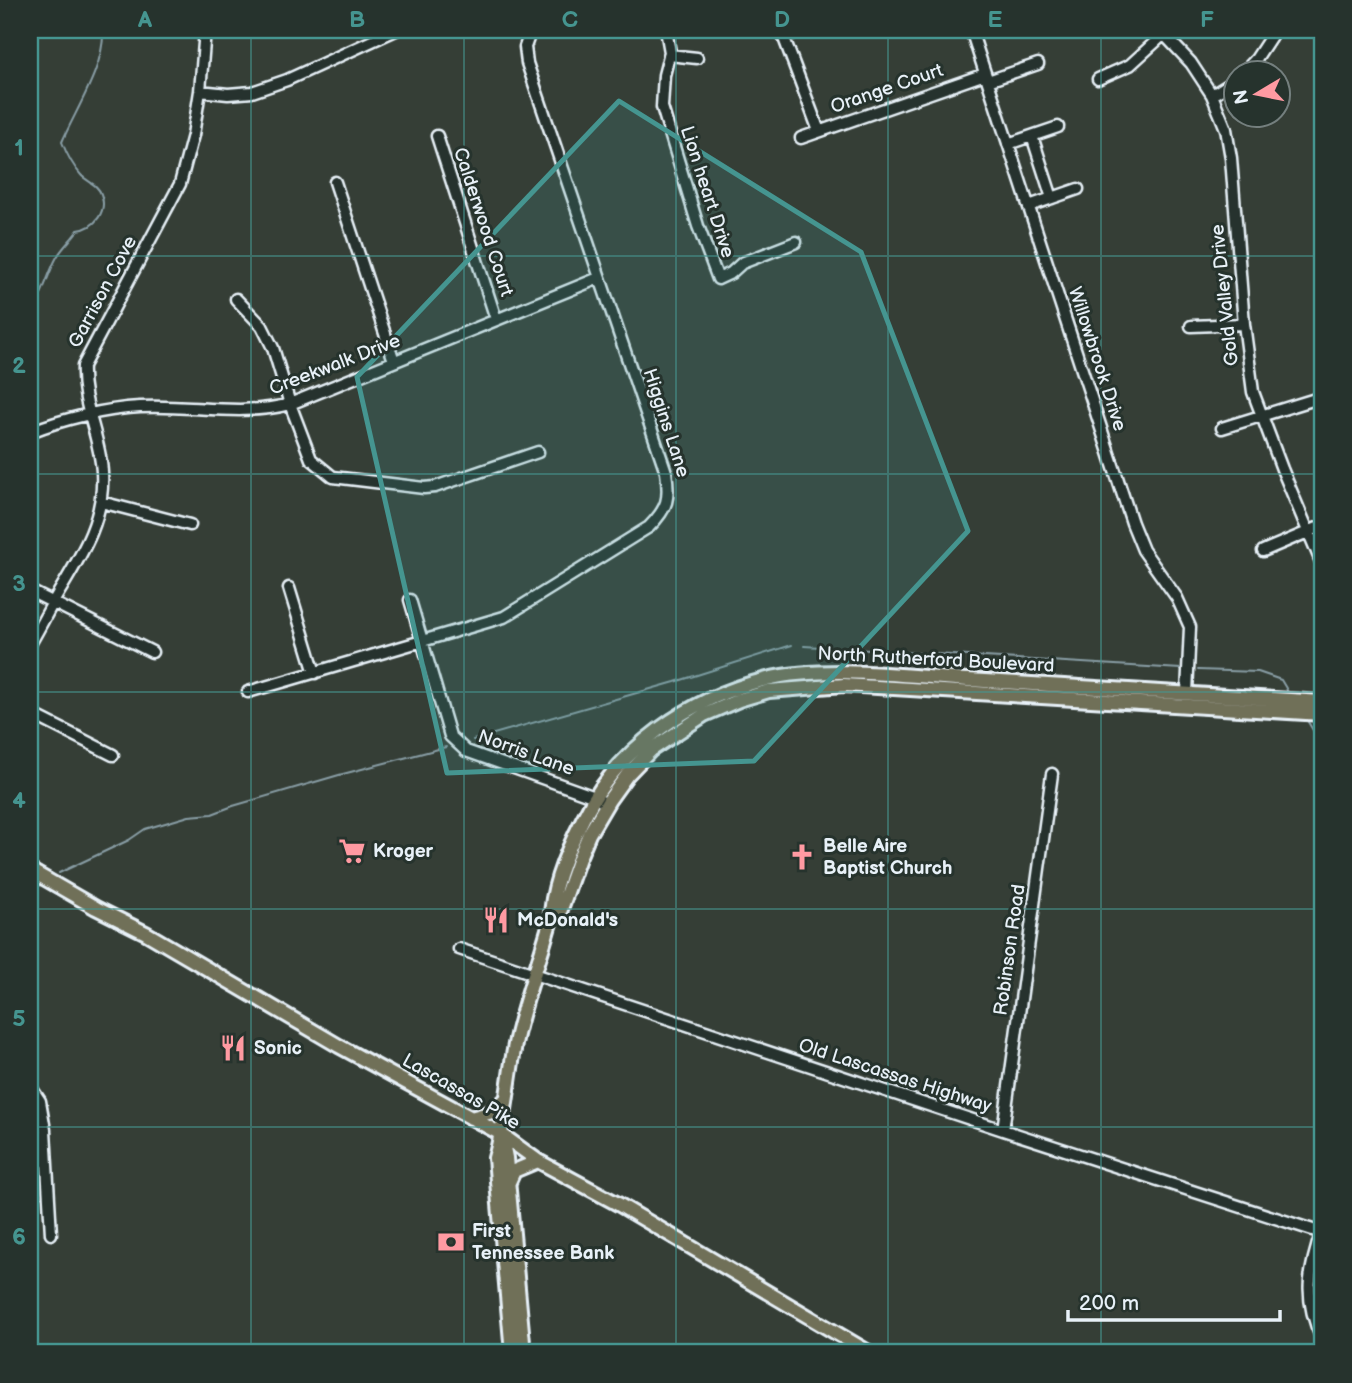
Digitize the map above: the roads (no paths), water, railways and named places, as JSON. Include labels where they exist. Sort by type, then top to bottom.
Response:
[{"type":"main road","name":"North Rutherford Boulevard","points":[[502,1134],[505,1100],[517,1035],[551,919],[551,903],[572,840],[595,797],[635,749],[664,725],[708,700],[733,689],[769,679],[835,673],[1322,702]]},
{"type":"main road","name":"North Rutherford Boulevard","points":[[551,919],[560,912],[579,858],[606,805],[627,775],[651,750],[704,715],[738,700],[769,691],[844,685],[1322,714]]},
{"type":"main road","name":"Lascassas Pike","points":[[30,870],[146,933],[339,1046],[502,1134],[538,1161],[618,1204],[870,1353]]},
{"type":"main road","points":[[471,1118],[492,1112],[505,1100]]},
{"type":"main road","points":[[502,1134],[524,1353]]},
{"type":"main road","points":[[502,1134],[495,1158],[496,1187],[513,1353]]},
{"type":"main road","points":[[507,1186],[514,1171],[538,1161]]},
{"type":"street","name":"Garrison Cove","points":[[30,644],[87,545],[97,521],[102,472],[82,384],[83,366],[180,184],[193,135],[205,30]]},
{"type":"street","points":[[200,91],[228,94],[252,92],[287,80],[396,30]]},
{"type":"street","name":"Higgins Lane","points":[[248,692],[503,617],[649,527],[662,514],[670,493],[666,472],[527,63],[524,47],[531,30]]},
{"type":"street","name":"Lion heart Drive","points":[[666,30],[669,55],[664,75],[662,107],[698,226],[718,279],[731,273],[742,263],[796,242]]},
{"type":"street","points":[[802,30],[782,34],[819,131]]},
{"type":"street","name":"Willowbrook Drive","points":[[971,30],[1132,523],[1143,550],[1177,598],[1190,627],[1187,693]]},
{"type":"street","points":[[1255,60],[1275,30]]},
{"type":"street","points":[[1098,79],[1130,65],[1162,32]]},
{"type":"street","name":"Gold Valley Drive","points":[[1162,32],[1191,63],[1212,95],[1226,129],[1231,158],[1252,392],[1322,564]]},
{"type":"street","points":[[669,55],[697,58]]},
{"type":"street","name":"Orange Court","points":[[801,138],[986,78],[1038,64]]},
{"type":"street","points":[[1212,95],[1222,89]]},
{"type":"street","points":[[1008,144],[1058,127]]},
{"type":"street","name":"Calderwood Court","points":[[437,135],[496,319]]},
{"type":"street","points":[[1032,136],[1052,198]]},
{"type":"street","points":[[335,182],[394,361]]},
{"type":"street","points":[[1029,206],[1078,189]]},
{"type":"street","name":"Creekwalk Drive","points":[[30,432],[89,415],[139,407],[267,410],[290,404],[599,278]]},
{"type":"street","points":[[236,299],[262,326],[273,348],[290,404],[311,458],[333,477],[425,488],[538,452]]},
{"type":"street","points":[[1191,326],[1244,324]]},
{"type":"street","points":[[1222,428],[1322,397]]},
{"type":"street","points":[[101,502],[190,525]]},
{"type":"street","points":[[1263,551],[1322,526]]},
{"type":"street","points":[[289,588],[315,673]]},
{"type":"street","points":[[30,591],[152,652]]},
{"type":"street","name":"Norris Lane","points":[[410,600],[450,736],[466,751],[595,797],[606,805]]},
{"type":"street","points":[[30,713],[113,755]]},
{"type":"street","name":"Robinson Road","points":[[1003,1130],[1052,775]]},
{"type":"street","name":"Old Lascassas Highway","points":[[459,949],[534,976],[1322,1233]]},
{"type":"street","points":[[30,1086],[40,1101],[45,1130],[51,1234]]},
{"type":"street","points":[[1322,1233],[1308,1283],[1310,1311],[1322,1339]]},
{"type":"waterway","points":[[30,314],[59,254],[78,230],[95,222],[103,207],[100,191],[78,171],[62,142],[95,73],[103,30]]},
{"type":"waterway","points":[[473,740],[792,645]]},
{"type":"waterway","points":[[804,646],[1181,669]]},
{"type":"waterway","points":[[1198,670],[1258,672],[1281,680],[1287,690]]},
{"type":"waterway","points":[[1308,722],[1322,739]]},
{"type":"waterway","points":[[59,873],[129,840],[145,829],[189,816],[212,814],[339,775],[446,747]]},
{"type":"waterway","points":[[30,887],[36,886]]},
{"type":"place","name":"Kroger","points":[[352,851]]},
{"type":"place","name":"Belle Aire Baptist Church","points":[[802,857]]},
{"type":"place","name":"McDonald's","points":[[496,920]]},
{"type":"place","name":"Sonic","points":[[233,1048]]},
{"type":"place","name":"First Tennessee Bank","points":[[451,1242]]}]
